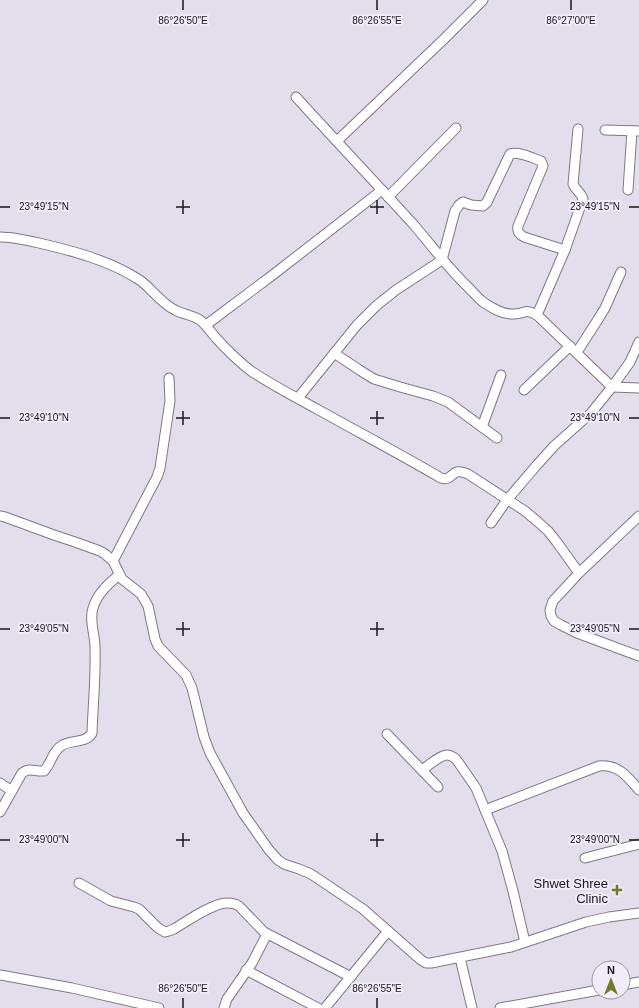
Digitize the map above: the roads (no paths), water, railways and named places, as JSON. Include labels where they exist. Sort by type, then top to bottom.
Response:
[{"type":"street","points":[[337,141],[483,0]]},
{"type":"street","points":[[296,97],[414,226],[462,282],[482,301],[506,314],[531,311],[612,387],[639,388]]},
{"type":"street","points":[[206,325],[385,194],[456,128]]},
{"type":"street","points":[[537,315],[565,250],[583,198],[573,184],[578,129]]},
{"type":"street","points":[[605,130],[636,131],[628,190]]},
{"type":"street","points":[[298,398],[357,325],[376,306],[396,290],[442,260],[455,211],[463,202],[483,206],[487,202],[510,154],[518,153],[541,161],[543,166],[517,230],[524,237],[565,250]]},
{"type":"street","points":[[0,236],[56,247],[87,256],[112,265],[139,280],[174,310],[199,319],[230,353],[252,371],[441,478],[447,479],[456,472],[460,471],[468,474],[538,522],[548,531],[579,573]]},
{"type":"street","points":[[524,390],[573,349],[597,321],[605,308],[621,272]]},
{"type":"street","points":[[491,523],[507,500],[540,461],[554,446],[591,413],[630,362],[639,342]]},
{"type":"street","points":[[334,353],[374,379],[441,398],[497,438]]},
{"type":"street","points":[[482,427],[501,375]]},
{"type":"street","points":[[113,561],[157,477],[160,468],[170,401],[169,378]]},
{"type":"street","points":[[0,516],[100,551],[113,561],[122,579],[140,594],[148,606],[154,639],[158,646],[186,675],[192,688],[204,737],[210,753],[243,813],[269,850],[284,864],[311,874],[363,909],[421,960],[431,964],[460,958],[511,947],[586,922],[639,913]]},
{"type":"street","points":[[639,516],[579,573],[553,601],[550,610],[554,621],[561,626],[639,656]]},
{"type":"street","points":[[0,812],[22,773],[26,770],[44,771],[61,746],[90,737],[92,733],[95,674],[95,646],[92,609],[105,586],[119,575]]},
{"type":"street","points":[[386,734],[438,787]]},
{"type":"street","points":[[422,770],[442,756],[451,755],[456,759],[476,788],[502,851],[525,942]]},
{"type":"street","points":[[485,810],[599,766],[607,765],[616,768],[627,776],[639,790]]},
{"type":"street","points":[[0,783],[12,791]]},
{"type":"street","points":[[585,858],[639,844]]},
{"type":"street","points":[[79,883],[111,901],[139,909],[158,928],[165,932],[174,929],[214,906],[226,903],[235,904],[239,906],[257,926],[267,934],[351,978]]},
{"type":"street","points":[[325,1008],[388,931]]},
{"type":"street","points":[[224,1008],[227,999],[252,963],[267,934]]},
{"type":"street","points":[[460,958],[472,1008]]},
{"type":"street","points":[[246,970],[318,1008]]},
{"type":"street","points":[[0,975],[72,988],[159,1008]]},
{"type":"street","points":[[500,1008],[519,1006],[591,992]]},
{"type":"place","name":"Shwet Shree Clinic","points":[[617,890]]}]
